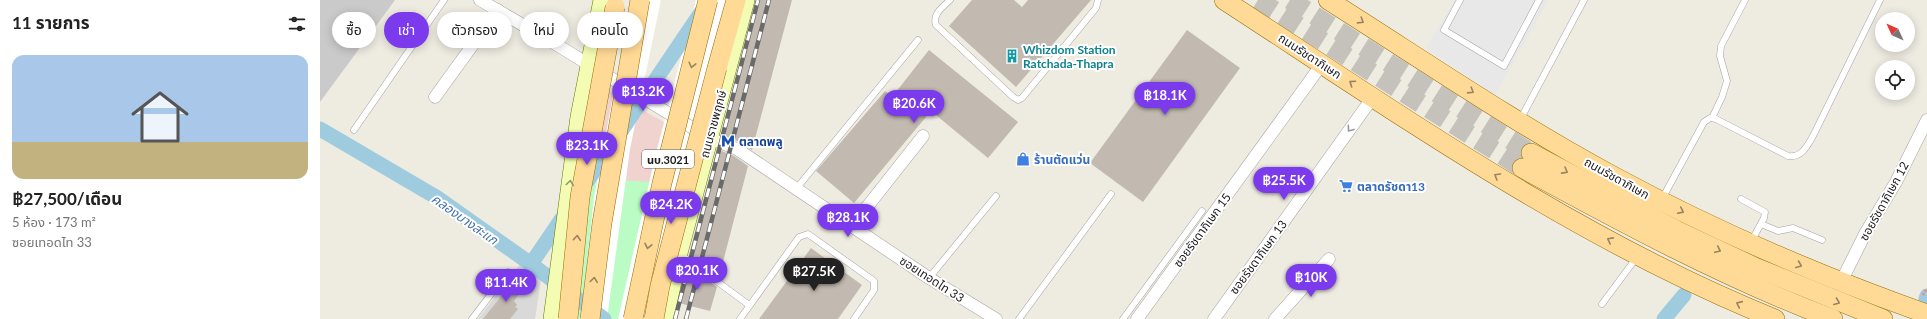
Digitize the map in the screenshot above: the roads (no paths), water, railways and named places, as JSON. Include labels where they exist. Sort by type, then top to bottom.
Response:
[{"type":"main road","points":[[590,319],[602,223],[640,0]]},
{"type":"main road","name":"นบ.3021","points":[[633,319],[662,183],[708,0]]},
{"type":"main road","points":[[654,319],[660,286],[736,0]]},
{"type":"main road","name":"ถนนราชพฤกษ์","points":[[664,319],[679,253],[746,0]]},
{"type":"main road","name":"ถนนรัชดาภิเษก","points":[[1224,0],[1373,97],[1530,196],[1638,256],[1695,284],[1775,319]]},
{"type":"main road","name":"ถนนรัชดาภิเษก","points":[[1328,0],[1520,122],[1614,177],[1750,244],[1841,282],[1927,314]]},
{"type":"main road","points":[[552,319],[579,117],[589,66],[611,2]]},
{"type":"main road","points":[[568,319],[580,197],[611,2]]},
{"type":"main road","points":[[1833,319],[1748,283],[1670,247],[1597,209],[1526,160],[1606,194],[1717,249],[1820,295],[1883,319]]},
{"type":"street","name":"ซอยเทอดไท 33","points":[[480,0],[557,45],[589,66],[709,138],[737,149],[929,278],[996,319]]},
{"type":"street","points":[[435,97],[498,10]]},
{"type":"street","name":"ซอยรัชดาภิเษก 15","points":[[1138,319],[1322,64]]},
{"type":"street","name":"ซอยรัชดาภิเษก 13","points":[[1214,319],[1373,97]]},
{"type":"street","name":"ซอยรัชดาภิเษก 12","points":[[1841,282],[1866,232],[1896,182],[1927,120]]},
{"type":"street","points":[[852,226],[923,136]]},
{"type":"street","points":[[1275,319],[1329,259]]},
{"type":"lane","points":[[354,130],[444,0]]},
{"type":"lane","points":[[950,0],[937,14],[934,20],[936,25],[1018,100],[1022,98],[1096,8],[1098,0]]},
{"type":"lane","points":[[1460,0],[1444,30],[1504,66],[1539,0]]},
{"type":"lane","points":[[1520,122],[1584,0]]},
{"type":"lane","points":[[1661,201],[1704,122],[1712,118],[1722,97],[1726,81],[1720,56],[1721,46],[1745,0]]},
{"type":"lane","points":[[1712,118],[1788,156],[1800,154],[1813,136],[1880,0]]},
{"type":"lane","points":[[796,190],[918,40]]},
{"type":"lane","points":[[1019,319],[1111,194]]},
{"type":"lane","points":[[929,278],[996,196]]},
{"type":"lane","points":[[1741,199],[1765,212],[1764,218],[1750,244]]},
{"type":"lane","points":[[1123,319],[1202,211]]},
{"type":"lane","points":[[1761,224],[1778,231],[1793,228],[1822,240]]},
{"type":"lane","points":[[740,319],[799,237],[808,234],[874,281],[874,290],[854,319]]},
{"type":"lane","points":[[679,253],[749,305]]},
{"type":"lane","points":[[1602,304],[1638,256]]},
{"type":"lane","points":[[472,319],[508,272]]},
{"type":"waterway","points":[[584,186],[702,11]]},
{"type":"waterway","name":"คลองบางสะแก","points":[[320,129],[436,197],[531,264],[604,319]]},
{"type":"waterway","points":[[531,264],[567,211]]},
{"type":"waterway","points":[[1664,319],[1684,295]]},
{"type":"tunnel","points":[[1258,0],[1522,168]]},
{"type":"tunnel","points":[[1290,0],[1531,153]]},
{"type":"railway","points":[[675,319],[758,0]]},
{"type":"railway","points":[[686,319],[769,0]]},
{"type":"place","name":"Whizdom Station Ratchada-Thapra","points":[[1012,56]]},
{"type":"place","name":"ตลาดพลู","points":[[728,141]]},
{"type":"place","name":"ร้านตัดแว่น","points":[[1023,159]]},
{"type":"place","name":"ตลาดรัชดา13","points":[[1346,186]]}]
